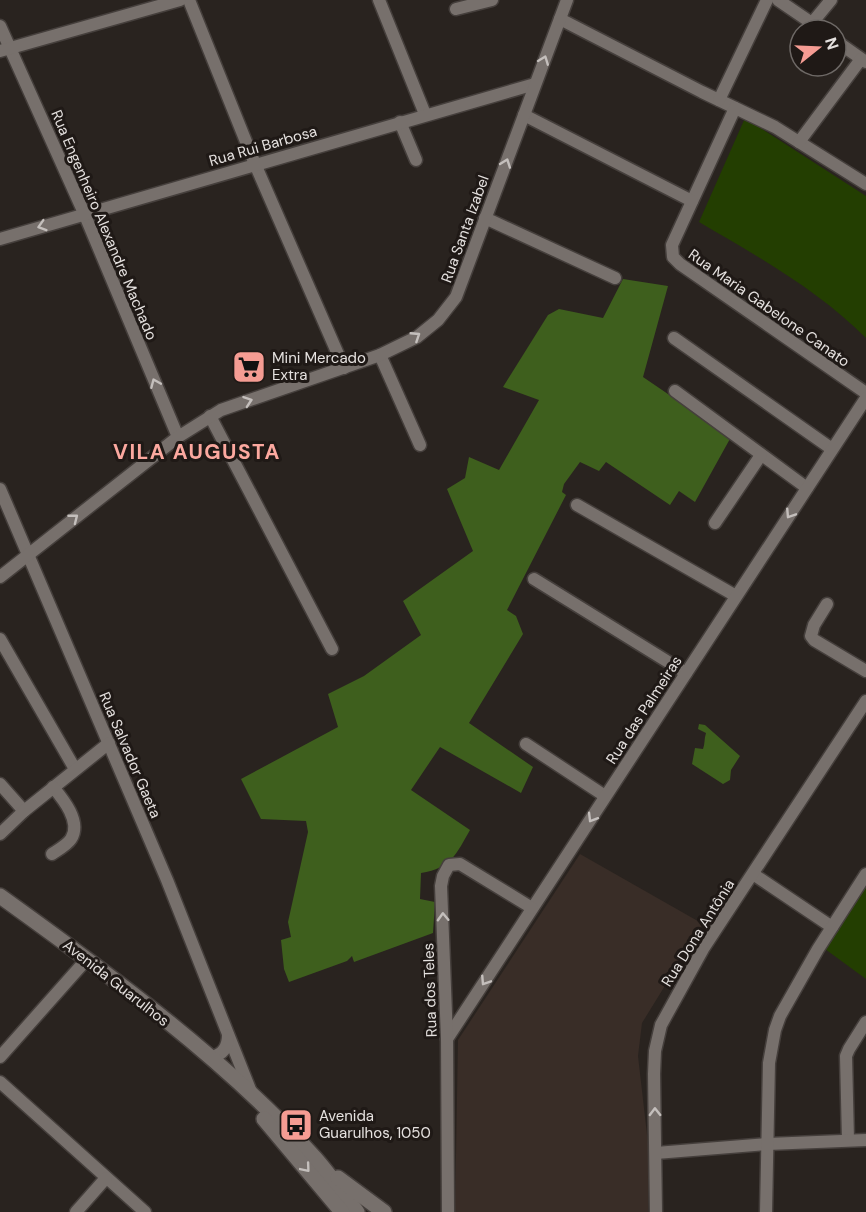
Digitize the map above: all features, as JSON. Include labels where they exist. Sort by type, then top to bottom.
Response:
[{"type":"main road","name":"Avenida Guarulhos","points":[[0,896],[87,959],[211,1058],[316,1160],[357,1212]]},
{"type":"main road","name":"Avenida Guarulhos","points":[[229,1074],[342,1212]]},
{"type":"main road","points":[[316,1160],[384,1212]]},
{"type":"street","points":[[5,49],[180,0]]},
{"type":"street","points":[[189,0],[255,164],[344,368]]},
{"type":"street","points":[[379,0],[425,114]]},
{"type":"street","points":[[456,9],[492,0]]},
{"type":"street","name":"Rua Santa Izabel","points":[[0,577],[178,437],[210,416],[221,410],[380,355],[417,337],[438,320],[456,297],[567,0]]},
{"type":"street","points":[[719,100],[767,0]]},
{"type":"street","points":[[778,0],[805,18]]},
{"type":"street","points":[[821,18],[831,0]]},
{"type":"street","points":[[560,19],[775,127],[866,184]]},
{"type":"street","name":"Rua Engenheiro Alexandre Machado","points":[[0,26],[5,49],[84,213],[178,437]]},
{"type":"street","points":[[799,142],[863,60],[848,49]]},
{"type":"street","name":"Rua Rui Barbosa","points":[[0,239],[535,84]]},
{"type":"street","name":"Rua Maria Gabelone Canato","points":[[735,108],[672,245],[672,255],[675,261],[866,393]]},
{"type":"street","points":[[524,115],[692,201]]},
{"type":"street","points":[[400,122],[416,159]]},
{"type":"street","points":[[485,218],[615,278]]},
{"type":"street","points":[[674,338],[832,449]]},
{"type":"street","points":[[380,355],[420,445]]},
{"type":"street","points":[[675,391],[807,488]]},
{"type":"street","name":"Rua das Palmeiras","points":[[447,1039],[832,449],[861,415],[866,398]]},
{"type":"street","points":[[210,416],[332,650]]},
{"type":"street","points":[[715,523],[761,454]]},
{"type":"street","name":"Rua Salvador Gaeta","points":[[0,489],[167,880],[252,1096]]},
{"type":"street","points":[[577,505],[736,597]]},
{"type":"street","points":[[534,579],[686,673]]},
{"type":"street","points":[[826,604],[813,625],[811,636],[866,671]]},
{"type":"street","points":[[0,639],[75,769]]},
{"type":"street","name":"Rua Dona Antônia","points":[[656,1212],[655,1051],[661,1025],[704,949],[866,701]]},
{"type":"street","points":[[0,834],[24,811],[109,743]]},
{"type":"street","points":[[526,744],[605,796]]},
{"type":"street","points":[[0,783],[24,811]]},
{"type":"street","points":[[52,854],[71,838],[74,831],[68,808],[53,787]]},
{"type":"street","name":"Rua dos Teles","points":[[448,1212],[447,1039],[441,886],[445,870],[454,863],[460,864],[532,908]]},
{"type":"street","points":[[753,874],[832,927]]},
{"type":"street","points":[[765,1212],[769,1063],[775,1030],[780,1016],[866,874]]},
{"type":"street","points":[[0,1058],[87,959]]},
{"type":"street","points":[[848,1140],[846,1056],[866,1022]]},
{"type":"street","points":[[211,1058],[225,1050],[228,1034]]},
{"type":"street","points":[[0,1082],[145,1212]]},
{"type":"street","points":[[656,1153],[768,1144],[866,1140]]},
{"type":"street","points":[[76,1212],[106,1178]]},
{"type":"shaded area","points":[[580,854],[703,924],[642,1023],[638,1056],[648,1143],[648,1212],[455,1212],[458,1040]]},
{"type":"green space","points":[[745,118],[866,196],[866,338],[828,304],[807,289],[699,222]]},
{"type":"green space","points":[[623,279],[668,286],[643,377],[731,437],[695,502],[679,491],[670,505],[606,462],[599,471],[580,462],[564,484],[562,492],[566,495],[507,610],[516,616],[523,634],[469,723],[533,767],[521,793],[440,747],[411,790],[470,830],[452,859],[440,868],[421,873],[420,899],[435,902],[433,933],[354,962],[352,956],[347,961],[289,982],[284,969],[281,940],[291,937],[288,922],[308,832],[306,821],[261,819],[241,779],[338,727],[328,694],[364,676],[421,635],[403,601],[473,551],[447,489],[465,478],[469,457],[499,470],[539,400],[503,387],[548,315],[559,309],[603,318]]},
{"type":"green space","points":[[699,724],[705,725],[740,756],[731,770],[730,780],[723,784],[692,764],[695,748],[703,749],[704,745],[706,733],[698,729]]},
{"type":"green space","points":[[866,882],[866,979],[825,949]]},
{"type":"place","name":"Mini Mercado Extra","points":[[249,367]]},
{"type":"place","name":"Avenida Guarulhos, 1050","points":[[296,1125]]},
{"type":"district","name":"VILA AUGUSTA","points":[[197,452]]}]
